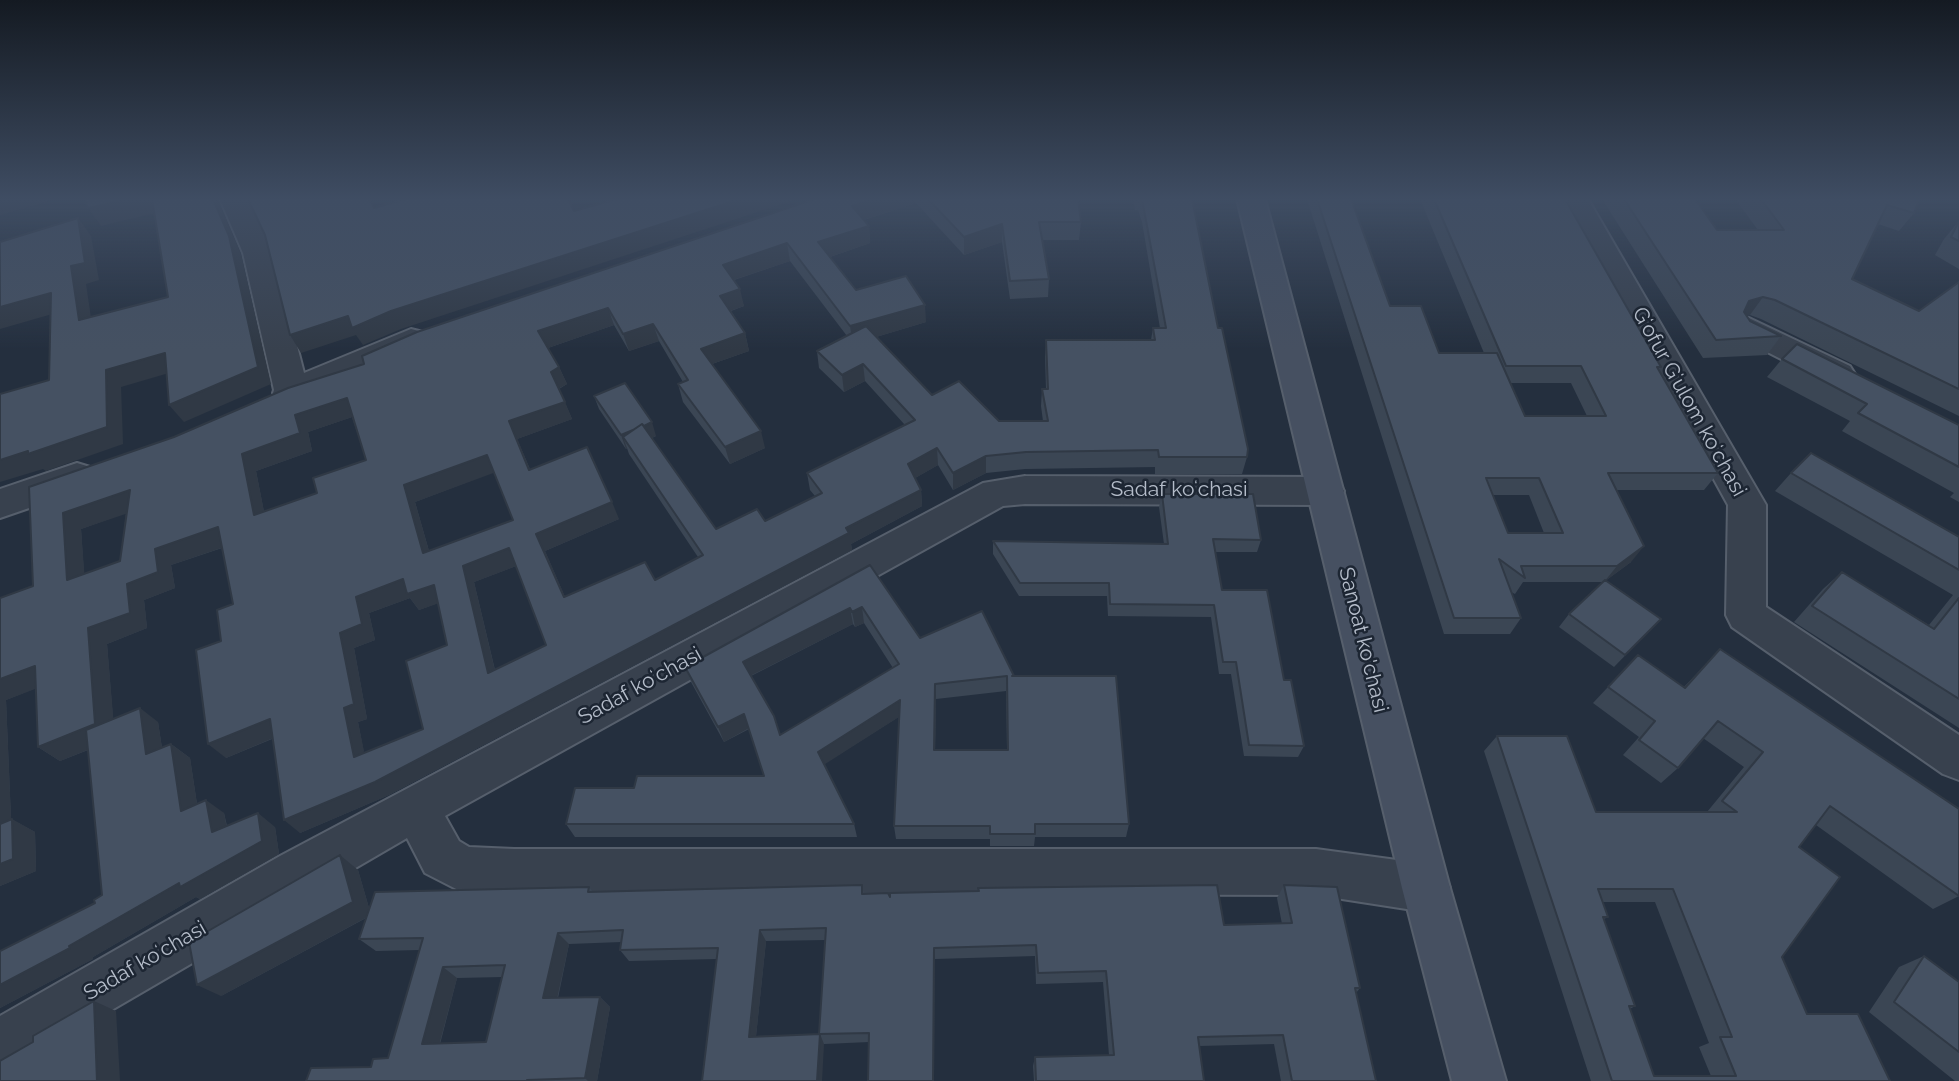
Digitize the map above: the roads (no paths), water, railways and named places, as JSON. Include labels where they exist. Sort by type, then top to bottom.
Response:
[{"type":"main road","name":"Sanoat ko'chasi","points":[[1264,249],[1426,888],[1479,1081]]},
{"type":"street","points":[[256,249],[292,392]]},
{"type":"street","name":"Gʻofur Gʻulom koʻchasi","points":[[1603,249],[1747,505],[1746,615],[1959,760]]},
{"type":"street","points":[[1749,329],[1860,384]]},
{"type":"street","points":[[257,408],[440,330]]},
{"type":"street","points":[[0,504],[100,469]]},
{"type":"street","name":"Sadaf koʻchasi","points":[[0,1045],[297,873],[996,493],[1026,490],[1325,491]]},
{"type":"street","points":[[416,808],[442,857],[464,870],[1315,872],[1426,888]]}]
